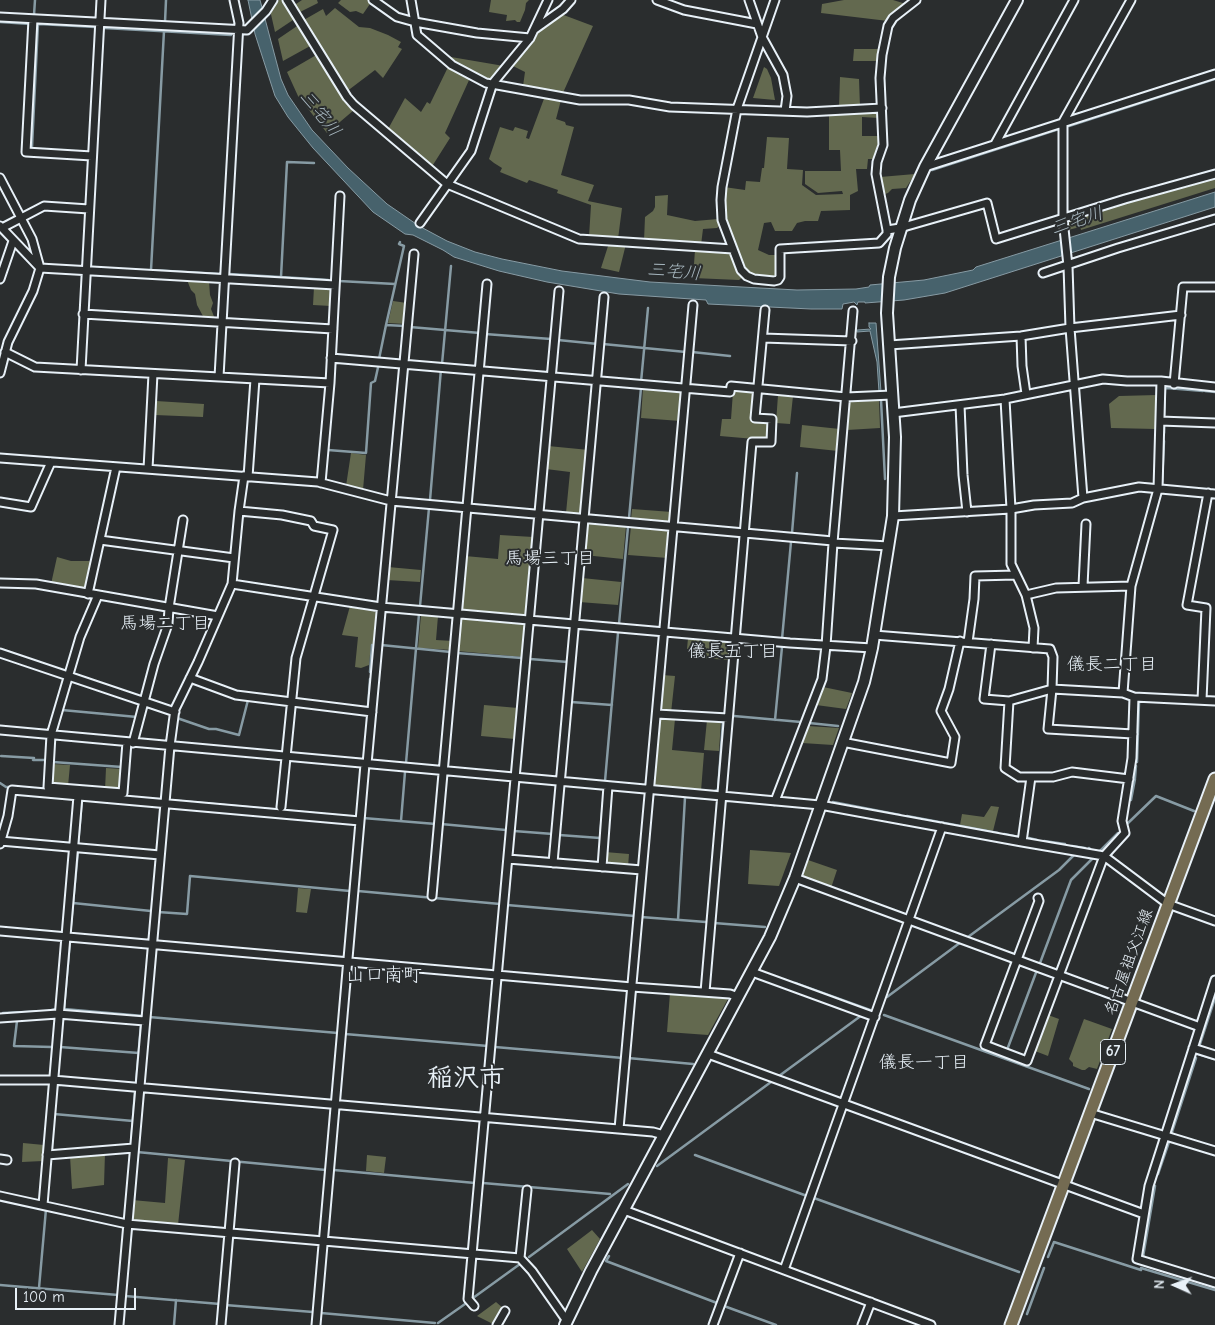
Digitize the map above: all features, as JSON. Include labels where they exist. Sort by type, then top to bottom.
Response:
[{"type":"main road","name":"名古屋祖父江線","points":[[1011,1325],[1215,779]]},
{"type":"street","points":[[81,370],[101,0]]},
{"type":"street","points":[[219,378],[239,23],[234,0]]},
{"type":"street","points":[[0,17],[247,30],[266,12],[273,0]]},
{"type":"street","points":[[287,0],[346,97],[447,184],[579,239],[733,250]]},
{"type":"street","points":[[373,0],[397,17],[415,22],[477,33],[530,38]]},
{"type":"street","points":[[411,0],[417,35],[452,65],[486,83],[580,100],[629,100],[670,107],[807,112],[882,108]]},
{"type":"street","points":[[420,223],[471,151],[493,83],[530,38],[548,0]]},
{"type":"street","points":[[534,30],[563,10],[571,0]]},
{"type":"street","points":[[657,0],[684,10],[757,24]]},
{"type":"street","points":[[749,0],[762,37],[783,75],[787,96],[785,111]]},
{"type":"street","points":[[775,0],[737,109],[720,200],[722,220],[741,270],[747,276],[754,279],[774,281],[780,277],[780,249],[879,243],[887,234],[876,174],[877,162],[883,145],[882,63],[885,36],[893,18],[916,0]]},
{"type":"street","points":[[0,1196],[128,1224],[520,1258],[532,1271],[568,1323],[624,1210],[770,937],[795,878],[864,682],[872,648],[893,516],[895,482],[889,345],[889,277],[900,228],[925,167],[1017,0]]},
{"type":"street","points":[[995,144],[1074,0]]},
{"type":"street","points":[[1083,498],[1070,328],[1068,264],[1063,224],[1063,122],[1131,0]]},
{"type":"street","points":[[33,19],[26,152],[92,156]]},
{"type":"street","points":[[925,167],[1215,74]]},
{"type":"street","points":[[886,230],[900,228],[987,203],[996,239],[1063,224],[1125,199],[1215,174]]},
{"type":"street","points":[[0,178],[32,239],[40,268],[33,292],[8,342],[0,373]]},
{"type":"street","points":[[321,483],[330,384],[340,196]]},
{"type":"street","points":[[89,209],[44,206],[1,227],[40,268],[335,285]]},
{"type":"street","points":[[1043,273],[1215,218]]},
{"type":"street","points":[[0,279],[13,240]]},
{"type":"street","points":[[316,1325],[360,821],[372,712],[414,254]]},
{"type":"street","points":[[432,896],[487,284]]},
{"type":"street","points":[[1174,384],[1183,287],[1215,288]]},
{"type":"street","points":[[474,1306],[468,1299],[559,291]]},
{"type":"street","points":[[553,863],[604,297]]},
{"type":"street","points":[[619,1130],[694,304]]},
{"type":"street","points":[[705,992],[752,442],[771,442],[772,419],[755,418],[765,310]]},
{"type":"street","points":[[775,801],[822,679],[852,341],[853,311]]},
{"type":"street","points":[[83,314],[333,329]]},
{"type":"street","points":[[889,345],[1021,336],[1070,328],[1181,315]]},
{"type":"street","points":[[1021,336],[1022,366],[1026,394]]},
{"type":"street","points":[[762,338],[852,341]]},
{"type":"street","points":[[5,352],[35,367],[330,384]]},
{"type":"street","points":[[331,358],[730,392],[731,386],[846,397],[892,395]]},
{"type":"street","points":[[148,469],[153,374]]},
{"type":"street","points":[[118,1325],[170,746],[175,712],[232,584],[238,511],[246,476],[255,379]]},
{"type":"street","points":[[893,413],[1005,398],[1103,379],[1161,381],[1174,384],[1215,387]]},
{"type":"street","points":[[1123,693],[1131,586],[1158,489],[1161,381]]},
{"type":"street","points":[[1005,398],[1012,509],[1011,564],[1026,595],[1034,628],[1033,648]]},
{"type":"street","points":[[960,405],[963,475],[967,512]]},
{"type":"street","points":[[1160,421],[1215,423]]},
{"type":"street","points":[[0,458],[321,483],[391,501],[889,546]]},
{"type":"street","points":[[0,502],[31,507],[51,462]]},
{"type":"street","points":[[88,594],[116,466]]},
{"type":"street","points":[[893,516],[1012,509],[1034,505],[1072,503],[1083,498],[1139,487],[1212,493],[1187,605],[1206,608],[1202,700]]},
{"type":"street","points":[[238,511],[282,515],[311,521],[314,526],[333,530],[296,658],[281,807]]},
{"type":"street","points":[[98,595],[80,636],[51,735],[48,787],[123,793],[130,742],[168,624],[168,608],[183,520]]},
{"type":"street","points":[[1083,586],[1086,524]]},
{"type":"street","points":[[100,540],[234,558]]},
{"type":"street","points":[[968,642],[975,576],[1016,575]]},
{"type":"street","points":[[0,583],[36,584],[218,616]]},
{"type":"street","points":[[232,584],[381,607],[826,646],[872,648]]},
{"type":"street","points":[[1026,595],[1056,588],[1131,586]]},
{"type":"street","points":[[874,635],[1050,649],[1053,657],[1048,729],[1133,734]]},
{"type":"street","points":[[842,742],[952,763],[955,737],[941,711],[949,689],[960,641]]},
{"type":"street","points":[[991,644],[984,699],[1009,701],[1052,689],[1123,693],[1134,697],[1215,701]]},
{"type":"street","points":[[0,653],[175,712]]},
{"type":"street","points":[[190,678],[236,694],[372,712]]},
{"type":"street","points":[[1038,898],[985,1045],[1027,1061],[1104,856],[1125,833],[1122,821],[1129,779],[1134,697]]},
{"type":"street","points":[[1009,701],[1005,768],[1019,776],[1053,777],[1072,772],[1129,779]]},
{"type":"street","points":[[656,714],[728,718]]},
{"type":"street","points":[[0,740],[0,730],[820,805],[1104,856],[1168,904],[1215,921]]},
{"type":"street","points":[[1022,842],[1031,777]]},
{"type":"street","points":[[602,867],[608,786]]},
{"type":"street","points":[[160,855],[0,842],[8,816],[12,790],[360,821]]},
{"type":"street","points":[[43,1205],[78,796]]},
{"type":"street","points":[[784,1270],[942,828]]},
{"type":"street","points":[[508,859],[642,870]]},
{"type":"street","points":[[795,878],[1200,1026]]},
{"type":"street","points":[[0,930],[152,945],[730,994],[738,997]]},
{"type":"street","points":[[752,972],[875,1017]]},
{"type":"street","points":[[1215,980],[1149,1186],[1136,1259],[1215,1283]]},
{"type":"street","points":[[0,1018],[58,1014],[146,1022]]},
{"type":"street","points":[[1193,1048],[1215,1055]]},
{"type":"street","points":[[708,1054],[1064,1183],[1144,1214]]},
{"type":"street","points":[[0,1080],[53,1080],[653,1132],[664,1135]]},
{"type":"street","points":[[1090,1113],[1215,1150]]},
{"type":"street","points":[[47,1155],[134,1148]]},
{"type":"street","points":[[221,1325],[235,1163]]},
{"type":"street","points":[[520,1258],[527,1190]]},
{"type":"street","points":[[624,1210],[931,1325]]},
{"type":"street","points":[[713,1325],[740,1253]]},
{"type":"street","points":[[862,1325],[871,1302]]},
{"type":"street","points":[[497,1325],[505,1311]]},
{"type":"green space","points":[[279,0],[285,0],[296,18],[275,32],[270,10]]},
{"type":"green space","points":[[302,0],[317,0],[318,3],[298,13],[293,6]]},
{"type":"green space","points":[[341,0],[372,1],[363,14],[356,11],[350,12],[338,3]]},
{"type":"green space","points":[[491,0],[529,0],[526,3],[520,22],[517,22],[515,20],[506,21],[507,15],[489,12]]},
{"type":"green space","points":[[844,0],[893,0],[906,4],[888,21],[821,13],[822,4]]},
{"type":"green space","points":[[335,8],[359,27],[370,28],[401,42],[398,47],[402,49],[383,78],[375,70],[346,92],[302,21],[323,9],[326,16]]},
{"type":"green space","points":[[561,14],[593,26],[562,95],[523,86],[525,72],[511,65],[535,32]]},
{"type":"green space","points":[[300,24],[312,45],[283,61],[278,39]]},
{"type":"green space","points":[[854,49],[880,49],[879,61],[853,61]]},
{"type":"green space","points":[[318,54],[344,95],[343,97],[354,110],[327,133],[298,96],[287,72]]},
{"type":"green space","points":[[451,57],[504,66],[491,80],[486,80],[450,60]]},
{"type":"green space","points":[[449,65],[470,78],[445,133],[450,138],[431,168],[387,131],[405,98],[421,112],[427,102],[430,104]]},
{"type":"green space","points":[[764,67],[771,78],[775,100],[753,98]]},
{"type":"green space","points":[[840,77],[859,79],[860,107],[839,108]]},
{"type":"green space","points":[[545,96],[561,100],[556,119],[574,127],[561,175],[594,185],[588,201],[622,208],[618,239],[589,237],[591,205],[557,193],[558,190],[529,180],[527,183],[500,172],[502,168],[489,159],[500,127],[513,131],[515,127],[528,131],[526,138],[529,139]]},
{"type":"green space","points":[[829,113],[879,113],[879,118],[862,117],[862,136],[881,136],[881,146],[875,159],[868,159],[867,169],[856,169],[858,191],[850,195],[850,210],[821,211],[818,221],[797,223],[792,231],[775,231],[771,222],[764,223],[758,250],[769,255],[778,255],[779,276],[775,279],[748,275],[742,267],[724,220],[724,187],[745,190],[746,181],[760,182],[762,168],[764,168],[767,137],[789,138],[787,169],[803,170],[802,185],[816,195],[843,194],[842,191],[818,193],[805,184],[805,171],[841,171],[840,150],[829,150]]},
{"type":"green space","points":[[915,174],[906,188],[892,189],[882,195],[880,177]]},
{"type":"green space","points":[[1215,177],[1215,188],[1081,230],[1080,227],[1068,230],[1070,220],[1189,183]]},
{"type":"green space","points":[[668,195],[667,215],[695,221],[718,219],[720,225],[717,228],[703,229],[701,245],[644,241],[645,217],[655,207],[655,196]]},
{"type":"green space","points":[[609,243],[626,244],[619,272],[601,268]]},
{"type":"green space","points":[[695,250],[730,252],[744,276],[739,280],[693,278]]},
{"type":"green space","points":[[187,280],[209,281],[210,295],[213,303],[211,309],[215,319],[204,318],[197,305],[195,294]]},
{"type":"green space","points":[[314,287],[327,287],[332,292],[331,306],[313,305]]},
{"type":"green space","points":[[393,301],[407,303],[405,324],[388,323]]},
{"type":"green space","points":[[643,388],[680,391],[683,394],[680,421],[641,418]]},
{"type":"green space","points":[[735,390],[751,391],[754,394],[752,420],[767,421],[769,424],[768,438],[766,440],[720,436],[722,419],[731,419],[733,392]]},
{"type":"green space","points":[[778,395],[793,396],[790,424],[776,423]]},
{"type":"green space","points":[[1157,395],[1156,429],[1111,428],[1109,404],[1119,396]]},
{"type":"green space","points":[[879,400],[880,428],[847,430],[850,402]]},
{"type":"green space","points":[[156,401],[204,404],[203,417],[155,415]]},
{"type":"green space","points":[[802,425],[840,429],[838,451],[800,447]]},
{"type":"green space","points":[[548,446],[589,450],[583,512],[580,515],[566,513],[570,472],[546,469]]},
{"type":"green space","points":[[351,453],[366,455],[363,490],[346,486]]},
{"type":"green space","points":[[632,509],[672,512],[671,520],[669,522],[631,519]]},
{"type":"green space","points":[[589,523],[626,526],[623,559],[584,555],[587,525]]},
{"type":"green space","points":[[631,526],[668,530],[670,532],[668,558],[628,555]]},
{"type":"green space","points":[[500,535],[533,537],[526,614],[523,616],[463,611],[461,609],[465,556],[498,559]]},
{"type":"green space","points":[[57,557],[71,561],[89,561],[92,563],[86,588],[51,584]]},
{"type":"green space","points":[[388,567],[421,570],[420,582],[387,580]]},
{"type":"green space","points":[[582,578],[621,582],[618,605],[579,602]]},
{"type":"green space","points":[[350,606],[373,609],[376,613],[374,644],[371,644],[369,665],[361,668],[355,667],[358,637],[342,635]]},
{"type":"green space","points":[[421,615],[438,616],[436,640],[453,641],[452,650],[418,648]]},
{"type":"green space","points":[[462,618],[523,623],[525,626],[523,657],[457,651],[460,620]]},
{"type":"green space","points":[[688,638],[728,641],[731,644],[729,660],[701,658],[702,650],[687,649]]},
{"type":"green space","points":[[662,675],[675,676],[671,713],[658,710]]},
{"type":"green space","points":[[823,687],[852,693],[846,709],[816,705]]},
{"type":"green space","points":[[484,705],[518,708],[515,739],[481,736]]},
{"type":"green space","points":[[659,718],[675,719],[672,750],[704,753],[701,791],[654,787],[652,784]]},
{"type":"green space","points":[[707,720],[721,721],[719,751],[704,750]]},
{"type":"green space","points":[[808,726],[839,728],[833,745],[802,743]]},
{"type":"green space","points":[[52,764],[70,765],[68,786],[52,785]]},
{"type":"green space","points":[[106,768],[123,769],[122,789],[105,790]]},
{"type":"green space","points":[[991,806],[999,807],[993,831],[960,825],[962,814],[984,817]]},
{"type":"green space","points":[[750,850],[791,853],[779,886],[748,884]]},
{"type":"green space","points":[[605,852],[629,854],[628,867],[606,865]]},
{"type":"green space","points":[[808,860],[837,870],[831,888],[805,878],[803,874]]},
{"type":"green space","points":[[298,888],[311,889],[307,913],[296,912]]},
{"type":"green space","points":[[670,993],[729,997],[708,1035],[667,1032]]},
{"type":"green space","points":[[1048,1015],[1059,1019],[1048,1056],[1035,1051]]},
{"type":"green space","points":[[1084,1019],[1112,1029],[1097,1069],[1089,1067],[1082,1070],[1073,1066],[1069,1059]]},
{"type":"green space","points":[[23,1143],[44,1145],[43,1161],[22,1162]]},
{"type":"green space","points":[[105,1153],[104,1185],[72,1189],[70,1156]]},
{"type":"green space","points":[[367,1155],[386,1157],[384,1173],[366,1171]]},
{"type":"green space","points":[[168,1158],[185,1160],[178,1225],[132,1221],[132,1200],[165,1203]]},
{"type":"green space","points":[[592,1230],[600,1239],[582,1272],[567,1249]]},
{"type":"green space","points":[[496,1302],[504,1309],[495,1325],[477,1316]]},
{"type":"water","points":[[248,0],[260,0],[281,79],[288,95],[312,130],[348,168],[387,204],[419,226],[447,241],[475,252],[502,259],[562,271],[650,282],[797,290],[856,289],[869,287],[870,285],[924,280],[973,270],[976,267],[1215,192],[1215,207],[945,293],[904,300],[858,302],[857,305],[854,302],[843,304],[842,309],[708,304],[706,300],[619,294],[547,282],[499,271],[454,257],[413,235],[405,234],[373,212],[313,148],[288,117],[275,96],[255,34]]},
{"type":"water","points":[[869,323],[876,323],[881,392],[879,392],[877,362],[870,331],[857,332],[857,330],[871,329]]},
{"type":"waterway","points":[[34,15],[35,0]]},
{"type":"waterway","points":[[165,22],[166,0]]},
{"type":"waterway","points":[[0,22],[30,24]]},
{"type":"waterway","points":[[32,147],[38,24]]},
{"type":"waterway","points":[[39,24],[95,27]]},
{"type":"waterway","points":[[104,28],[231,35]]},
{"type":"waterway","points":[[164,31],[151,270],[220,274]]},
{"type":"waterway","points":[[1069,126],[1215,79]]},
{"type":"waterway","points":[[932,170],[1059,129]]},
{"type":"waterway","points":[[314,163],[287,162],[281,277],[328,280]]},
{"type":"waterway","points":[[400,242],[399,244],[404,246],[386,325],[405,326]]},
{"type":"waterway","points":[[442,364],[451,266]]},
{"type":"waterway","points":[[229,274],[280,277]]},
{"type":"waterway","points":[[339,281],[395,284]]},
{"type":"waterway","points":[[641,382],[648,308]]},
{"type":"waterway","points":[[379,359],[386,325]]},
{"type":"waterway","points":[[410,327],[480,333]]},
{"type":"waterway","points":[[485,334],[551,339]]},
{"type":"waterway","points":[[558,340],[598,344]]},
{"type":"waterway","points":[[603,344],[686,352]]},
{"type":"waterway","points":[[692,352],[730,356]]},
{"type":"waterway","points":[[328,450],[366,453],[371,383],[375,381],[379,363]]},
{"type":"waterway","points":[[430,500],[441,369]]},
{"type":"waterway","points":[[629,518],[641,388]]},
{"type":"waterway","points":[[1164,415],[1165,389],[1203,391]]},
{"type":"waterway","points":[[1205,391],[1215,392]]},
{"type":"waterway","points":[[881,400],[885,479]]},
{"type":"waterway","points":[[1164,427],[1164,433]]},
{"type":"waterway","points":[[1162,482],[1164,441]]},
{"type":"waterway","points":[[792,533],[797,473]]},
{"type":"waterway","points":[[420,606],[429,508]]},
{"type":"waterway","points":[[619,624],[628,527]]},
{"type":"waterway","points":[[782,639],[791,542]]},
{"type":"waterway","points":[[406,763],[419,614]]},
{"type":"waterway","points":[[605,781],[618,633]]},
{"type":"waterway","points":[[370,672],[372,645]]},
{"type":"waterway","points":[[381,645],[451,652]]},
{"type":"waterway","points":[[775,720],[782,647]]},
{"type":"waterway","points":[[457,653],[522,658]]},
{"type":"waterway","points":[[530,659],[568,662],[568,665]]},
{"type":"waterway","points":[[368,707],[370,679]]},
{"type":"waterway","points":[[64,704],[71,680],[73,681]]},
{"type":"waterway","points":[[177,718],[209,729],[239,735],[248,700],[250,700]]},
{"type":"waterway","points":[[571,702],[612,705]]},
{"type":"waterway","points":[[1137,762],[1139,703]]},
{"type":"waterway","points":[[148,707],[168,713]]},
{"type":"waterway","points":[[62,710],[137,717]]},
{"type":"waterway","points":[[734,716],[801,722]]},
{"type":"waterway","points":[[715,791],[718,790],[723,721]]},
{"type":"waterway","points":[[809,723],[838,726]]},
{"type":"waterway","points":[[1,756],[47,760]]},
{"type":"waterway","points":[[53,762],[122,767],[123,765]]},
{"type":"waterway","points":[[1135,778],[1136,766]]},
{"type":"waterway","points":[[401,821],[405,772]]},
{"type":"waterway","points":[[1131,800],[1135,779]]},
{"type":"waterway","points":[[0,783],[6,787],[13,787]]},
{"type":"waterway","points":[[559,835],[600,838],[604,791]]},
{"type":"waterway","points":[[1127,824],[1156,796],[1194,811]]},
{"type":"waterway","points":[[678,920],[685,797],[715,799]]},
{"type":"waterway","points":[[143,798],[162,800]]},
{"type":"waterway","points":[[78,845],[82,799]]},
{"type":"waterway","points":[[169,800],[357,817]]},
{"type":"waterway","points":[[833,802],[900,815]]},
{"type":"waterway","points":[[907,816],[998,833]]},
{"type":"waterway","points":[[363,818],[436,824]]},
{"type":"waterway","points":[[441,824],[506,830]]},
{"type":"waterway","points":[[514,831],[553,834]]},
{"type":"waterway","points":[[1100,851],[1118,833]]},
{"type":"waterway","points":[[1004,834],[1019,837]]},
{"type":"waterway","points":[[1029,838],[1037,840]]},
{"type":"waterway","points":[[1044,841],[1065,844]]},
{"type":"waterway","points":[[1072,846],[1085,848]]},
{"type":"waterway","points":[[70,935],[78,851]]},
{"type":"waterway","points":[[968,937],[1059,870],[1074,855]]},
{"type":"waterway","points":[[1040,963],[1071,880],[1093,858]]},
{"type":"waterway","points":[[158,912],[187,914],[190,876],[350,891]]},
{"type":"waterway","points":[[358,891],[500,904]]},
{"type":"waterway","points":[[73,903],[151,911]]},
{"type":"waterway","points":[[507,905],[635,916]]},
{"type":"waterway","points":[[641,917],[706,922]]},
{"type":"waterway","points":[[714,923],[765,927]]},
{"type":"waterway","points":[[70,941],[64,1009],[143,1016]]},
{"type":"waterway","points":[[887,997],[961,942]]},
{"type":"waterway","points":[[1007,1050],[1037,970]]},
{"type":"waterway","points":[[795,983],[870,1010]]},
{"type":"waterway","points":[[1199,1047],[1215,998]]},
{"type":"waterway","points":[[3,1013],[56,1009]]},
{"type":"waterway","points":[[779,1076],[862,1015]]},
{"type":"waterway","points":[[884,1015],[1089,1089]]},
{"type":"waterway","points":[[149,1017],[338,1033]]},
{"type":"waterway","points":[[17,1021],[14,1046],[52,1047]]},
{"type":"waterway","points":[[136,1083],[141,1024]]},
{"type":"waterway","points":[[345,1034],[488,1046]]},
{"type":"waterway","points":[[60,1047],[139,1053]]},
{"type":"waterway","points":[[495,1047],[623,1058]]},
{"type":"waterway","points":[[1198,1054],[1215,1059]]},
{"type":"waterway","points":[[628,1058],[693,1064]]},
{"type":"waterway","points":[[1172,1132],[1196,1058]]},
{"type":"waterway","points":[[657,1166],[771,1082]]},
{"type":"waterway","points":[[131,1144],[135,1091]]},
{"type":"waterway","points":[[54,1114],[133,1121]]},
{"type":"waterway","points":[[1158,1174],[1169,1142]]},
{"type":"waterway","points":[[137,1152],[326,1170]]},
{"type":"waterway","points":[[695,1155],[807,1196]]},
{"type":"waterway","points":[[334,1170],[475,1183]]},
{"type":"waterway","points":[[483,1183],[610,1194]]},
{"type":"waterway","points":[[529,1257],[628,1184]]},
{"type":"waterway","points":[[1143,1257],[1155,1186]]},
{"type":"waterway","points":[[814,1198],[1019,1272]]},
{"type":"waterway","points":[[39,1288],[46,1209]]},
{"type":"waterway","points":[[1054,1242],[1141,1270],[1141,1268],[1215,1290]]},
{"type":"waterway","points":[[1048,1257],[1054,1242]]},
{"type":"waterway","points":[[609,1256],[606,1261],[717,1303]]},
{"type":"waterway","points":[[473,1298],[520,1264]]},
{"type":"waterway","points":[[1027,1314],[1044,1268]]},
{"type":"waterway","points":[[0,1285],[118,1295]]},
{"type":"waterway","points":[[125,1296],[220,1304]]},
{"type":"waterway","points":[[174,1325],[176,1300]]},
{"type":"waterway","points":[[438,1323],[465,1304]]},
{"type":"waterway","points":[[225,1305],[313,1312]]},
{"type":"waterway","points":[[724,1306],[776,1325]]},
{"type":"waterway","points":[[321,1313],[435,1323]]},
{"type":"district","name":"馬場三丁目","points":[[550,559]]},
{"type":"district","name":"馬場二丁目","points":[[165,624]]},
{"type":"district","name":"儀長五丁目","points":[[733,652]]},
{"type":"district","name":"儀長二丁目","points":[[1112,665]]},
{"type":"district","name":"山口南町","points":[[384,976]]},
{"type":"district","name":"儀長一丁目","points":[[924,1063]]},
{"type":"district","name":"稲沢市","points":[[466,1079]]},
{"type":"water label","name":"三宅川","points":[[320,114]]},
{"type":"water label","name":"三宅川","points":[[1077,221]]},
{"type":"water label","name":"三宅川","points":[[674,272]]}]
